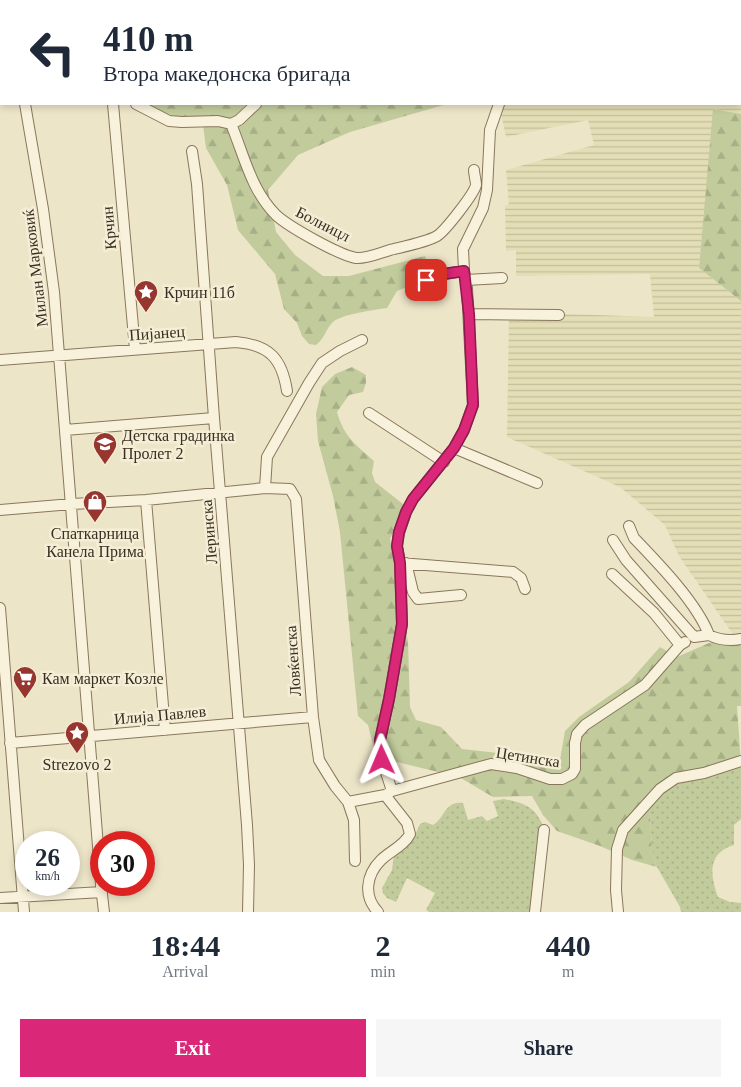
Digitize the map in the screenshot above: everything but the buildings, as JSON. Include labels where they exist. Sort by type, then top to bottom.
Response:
[{"type":"street","name":"Милан Марковиќ","points":[[26,105],[49,249],[72,504],[97,831]]},
{"type":"street","name":"Крчин","points":[[113,105],[135,349]]},
{"type":"street","points":[[138,105],[169,121],[218,121],[231,124],[244,116],[255,105]]},
{"type":"street","points":[[461,595],[418,599],[413,592],[397,546],[399,532],[413,499],[454,448],[464,430],[473,405],[469,314],[463,249],[483,208],[487,190],[488,143],[493,119],[499,105]]},
{"type":"street","name":"Болницл","points":[[231,124],[251,177],[276,215],[311,238],[356,258],[436,237],[446,228],[471,196],[476,185],[474,170]]},
{"type":"street","name":"Леринска","points":[[192,151],[197,184],[214,418],[240,723],[249,865],[248,912]]},
{"type":"street","points":[[415,285],[437,275],[502,278]]},
{"type":"street","points":[[469,314],[558,315]]},
{"type":"street","points":[[265,488],[267,457],[270,449],[322,363],[362,340]]},
{"type":"street","name":"Пијанец","points":[[0,360],[236,342],[259,345],[271,355],[283,369],[287,391]]},
{"type":"street","points":[[369,413],[444,462]]},
{"type":"street","points":[[65,430],[214,418]]},
{"type":"street","points":[[454,448],[537,483]]},
{"type":"street","name":"Ловќенска","points":[[0,510],[146,500],[265,488],[290,489],[296,499],[313,717],[319,760],[351,807]]},
{"type":"street","points":[[146,500],[165,730]]},
{"type":"street","points":[[630,526],[634,538],[687,598],[705,624],[709,635]]},
{"type":"street","points":[[614,540],[626,560],[694,637]]},
{"type":"street","points":[[403,563],[513,572],[522,578],[525,589]]},
{"type":"street","points":[[378,912],[372,906],[369,899],[367,887],[369,877],[381,860],[405,841],[410,834],[407,823],[388,793],[380,740],[402,624],[403,563]]},
{"type":"street","points":[[612,574],[654,613],[680,644]]},
{"type":"street","points":[[0,608],[17,831]]},
{"type":"street","name":"Цетинска","points":[[388,793],[491,764],[516,768],[550,779],[562,779],[572,774],[575,769],[574,743],[576,734],[585,725],[645,685],[680,644],[694,637],[709,635],[728,640],[741,639]]},
{"type":"street","name":"Илија Павлев","points":[[10,744],[313,717]]},
{"type":"street","points":[[618,912],[616,890],[617,850],[623,830],[660,789],[676,778],[704,773],[741,762]]},
{"type":"street","points":[[355,861],[351,807],[388,793]]},
{"type":"street","points":[[535,912],[544,830]]},
{"type":"street","points":[[0,898],[22,896],[24,912]]},
{"type":"street","name":"Милан Марковиќ","points":[[102,896],[104,912]]},
{"type":"shaded area","points":[[499,105],[741,105],[741,114],[714,109],[699,268],[741,301],[741,633],[734,636],[679,556],[665,525],[620,487],[507,437],[509,312],[654,317],[650,274],[516,276],[516,250],[506,251],[505,206],[509,204],[506,170],[594,145],[588,120],[506,137]]},
{"type":"green space","points":[[144,105],[444,105],[350,132],[298,155],[268,190],[276,232],[295,255],[323,276],[349,276],[425,256],[429,266],[412,285],[397,291],[387,308],[337,319],[331,324],[316,345],[309,344],[302,336],[297,323],[284,309],[275,274],[238,230],[227,185],[206,148],[203,125],[192,120],[167,114]]},
{"type":"green space","points":[[713,109],[741,114],[741,301],[699,268]]},
{"type":"green space","points":[[352,367],[366,375],[366,383],[363,392],[349,395],[337,412],[340,421],[351,440],[374,461],[372,473],[375,482],[403,504],[404,511],[390,539],[408,642],[410,707],[416,720],[441,727],[462,749],[507,754],[559,766],[565,731],[579,717],[629,682],[660,647],[677,657],[709,643],[741,633],[741,706],[737,706],[741,765],[673,776],[649,793],[652,851],[657,867],[632,860],[600,846],[557,831],[543,815],[532,796],[493,797],[459,777],[376,757],[368,725],[358,716],[340,532],[333,496],[318,441],[316,414],[322,387],[335,374]]},
{"type":"green space","points":[[741,765],[741,819],[734,825],[734,845],[725,849],[715,859],[712,873],[718,897],[730,902],[741,903],[741,912],[681,912],[657,867],[652,851],[649,793],[673,776]]},
{"type":"green space","points":[[504,799],[528,806],[540,819],[543,826],[542,853],[535,912],[429,912],[426,910],[435,893],[407,878],[396,902],[387,898],[382,888],[392,870],[394,855],[415,835],[420,824],[425,822],[433,825],[452,804],[457,803],[463,803],[468,820],[482,816],[487,821],[498,816],[493,801]]},
{"type":"place","name":"Крчин 11б","points":[[146,313]]},
{"type":"place","name":"Детска градинка Пролет 2","points":[[105,465]]},
{"type":"place","name":"Спаткарница Канела Прима","points":[[95,523]]},
{"type":"place","name":"Кам маркет Козле","points":[[25,699]]},
{"type":"place","name":"Strezovo 2","points":[[77,754]]},
{"type":"route","points":[[382,760],[380,740],[402,624],[400,563],[397,546],[399,532],[413,499],[450,456],[464,430],[473,405],[469,314],[464,271],[437,275],[426,280]]}]
